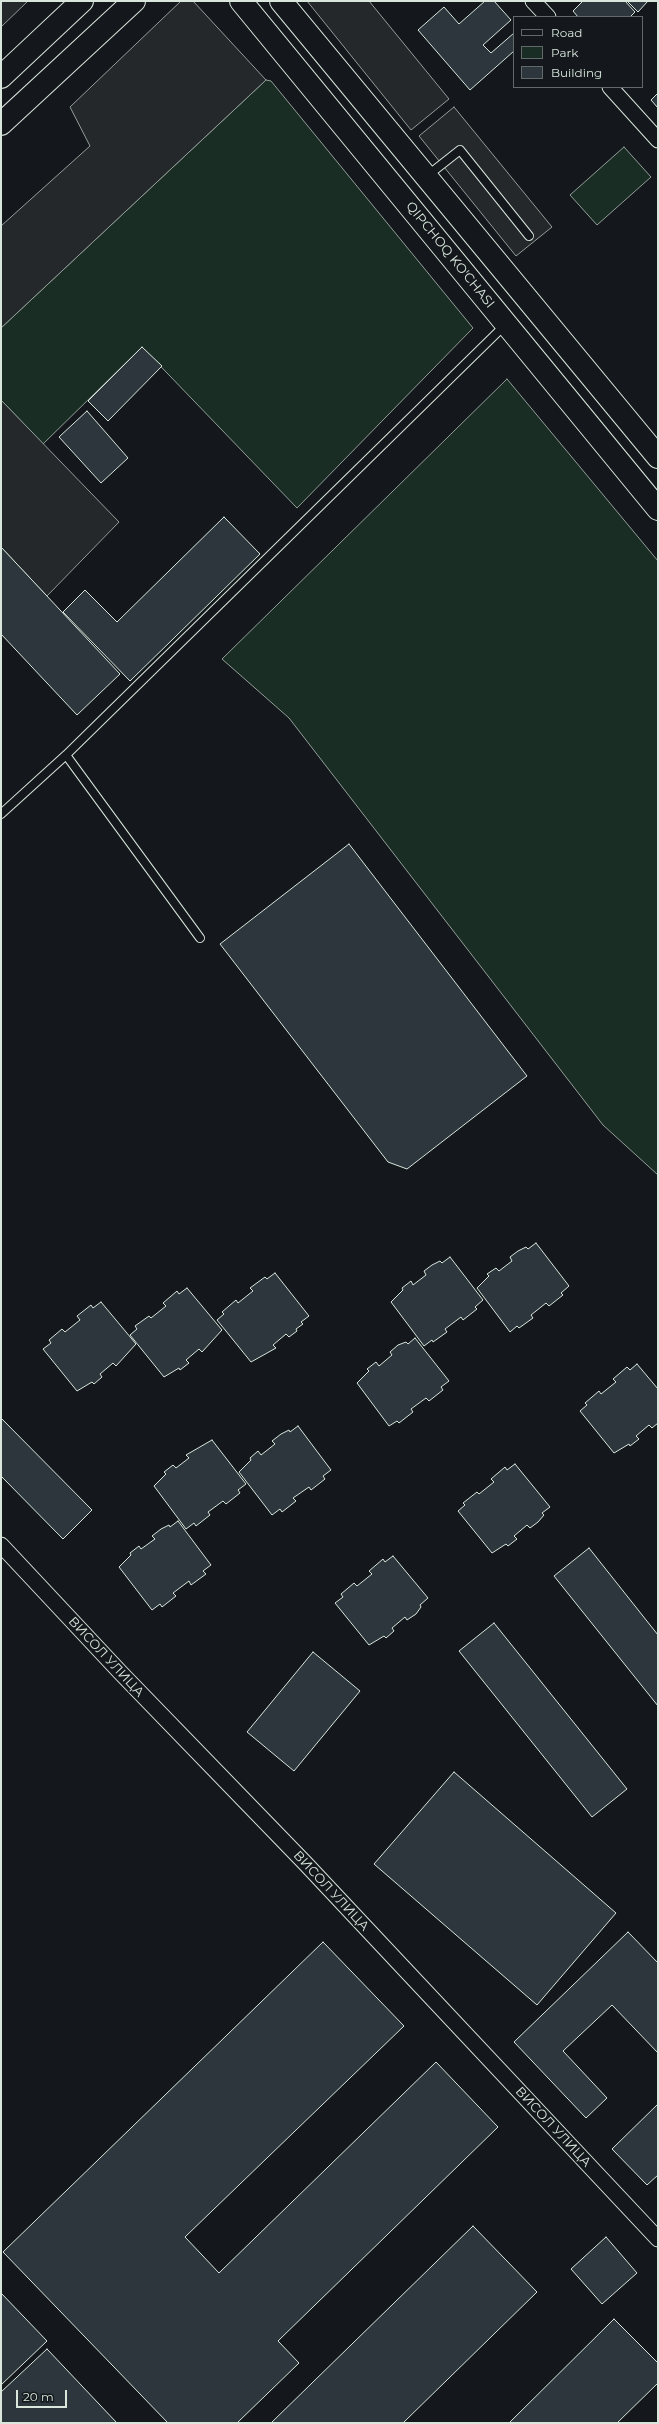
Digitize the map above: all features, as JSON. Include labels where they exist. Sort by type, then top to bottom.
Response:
[{"type":"main road","points":[[1,77],[82,1]]},
{"type":"main road","points":[[1,124],[134,1]]},
{"type":"main road","name":"QIPCHOQ KO'CHASI","points":[[241,1],[658,509]]},
{"type":"main road","points":[[281,1],[656,452]]},
{"type":"street","points":[[611,88],[658,140]]},
{"type":"street","name":"ВИСОЛ УЛИЦА","points":[[1,1545],[119,1671],[305,1863],[658,2239]]},
{"type":"lane","points":[[426,177],[460,150],[529,236]]},
{"type":"lane","points":[[1,814],[66,755],[506,324]]},
{"type":"lane","points":[[66,755],[200,938]]},
{"type":"green space","points":[[266,80],[271,81],[473,328],[297,508],[142,347],[43,444],[1,400],[1,328]]},
{"type":"green space","points":[[624,147],[651,177],[597,225],[570,195]]},
{"type":"green space","points":[[507,379],[658,561],[658,1175],[603,1125],[289,718],[222,659]]},
{"type":"shaded area","points":[[1,1],[28,1],[1,27]]},
{"type":"shaded area","points":[[181,1],[193,1],[266,80],[1,328],[1,226],[90,146],[70,107]]},
{"type":"shaded area","points":[[307,1],[369,1],[449,99],[411,130]]},
{"type":"shaded area","points":[[454,107],[552,227],[516,256],[419,136]]},
{"type":"shaded area","points":[[1,400],[119,522],[47,596],[1,547]]},
{"type":"building","points":[[485,1],[494,1],[511,20],[483,45],[491,53],[513,34],[513,52],[470,90],[418,30],[444,7],[459,24]]},
{"type":"building","points":[[583,1],[625,1],[635,12],[631,16],[577,16],[573,11]]},
{"type":"building","points":[[627,1],[648,1],[638,12]]},
{"type":"building","points":[[658,93],[658,108],[651,100]]},
{"type":"building","points":[[142,347],[162,366],[108,421],[88,401]]},
{"type":"building","points":[[87,411],[128,458],[101,483],[59,437]]},
{"type":"building","points":[[224,517],[260,554],[130,681],[63,612],[85,590],[117,622]]},
{"type":"building","points":[[1,547],[120,674],[77,715],[1,634]]},
{"type":"building","points":[[349,844],[527,1076],[407,1169],[388,1162],[220,944]]},
{"type":"building","points":[[536,1243],[569,1286],[561,1293],[563,1295],[549,1306],[546,1303],[531,1315],[533,1318],[519,1328],[517,1326],[510,1332],[477,1288],[489,1276],[487,1274],[496,1268],[499,1271],[512,1261],[510,1257],[526,1247],[528,1249]]},
{"type":"building","points":[[450,1257],[483,1300],[475,1307],[477,1309],[463,1320],[461,1317],[445,1329],[447,1332],[433,1342],[432,1340],[424,1346],[391,1302],[403,1290],[402,1288],[411,1281],[413,1285],[426,1275],[424,1271],[440,1261],[442,1263]]},
{"type":"building","points":[[275,1273],[309,1316],[301,1322],[303,1324],[296,1329],[297,1331],[289,1337],[286,1334],[273,1345],[276,1348],[251,1362],[217,1320],[224,1314],[222,1312],[236,1300],[238,1303],[253,1291],[250,1288],[265,1277],[267,1279]]},
{"type":"building","points":[[187,1288],[222,1330],[202,1352],[199,1349],[186,1360],[189,1363],[180,1370],[179,1368],[164,1377],[130,1335],[137,1329],[135,1326],[149,1316],[151,1318],[166,1306],[163,1303],[177,1291],[179,1294]]},
{"type":"building","points":[[101,1302],[136,1344],[116,1366],[113,1363],[100,1374],[102,1377],[94,1384],[92,1382],[77,1391],[43,1349],[51,1343],[49,1340],[62,1329],[65,1332],[80,1320],[77,1316],[91,1305],[93,1308]]},
{"type":"building","points":[[415,1338],[449,1381],[441,1387],[443,1390],[429,1401],[426,1398],[411,1409],[413,1412],[399,1423],[397,1421],[389,1426],[357,1383],[369,1371],[367,1369],[376,1362],[379,1366],[392,1355],[390,1352],[398,1345],[406,1342],[408,1344]]},
{"type":"building","points":[[637,1364],[658,1389],[658,1423],[652,1428],[649,1425],[636,1436],[639,1439],[630,1446],[629,1444],[614,1453],[580,1411],[587,1405],[585,1403],[599,1391],[601,1394],[616,1382],[613,1379],[627,1367],[630,1370]]},
{"type":"building","points":[[1,1418],[92,1510],[63,1539],[1,1476]]},
{"type":"building","points":[[298,1426],[331,1470],[323,1476],[325,1479],[311,1490],[309,1487],[293,1498],[296,1501],[282,1512],[280,1509],[272,1515],[239,1472],[251,1460],[250,1458],[258,1451],[261,1455],[275,1444],[272,1441],[281,1434],[289,1430],[290,1432]]},
{"type":"building","points":[[212,1440],[246,1484],[238,1490],[240,1493],[226,1504],[223,1501],[208,1512],[210,1515],[196,1526],[194,1523],[186,1529],[154,1486],[166,1474],[164,1472],[173,1465],[176,1468],[189,1458],[186,1455]]},
{"type":"building","points":[[515,1464],[550,1507],[542,1513],[544,1515],[538,1522],[530,1528],[527,1525],[514,1536],[517,1539],[508,1546],[506,1544],[492,1553],[458,1511],[465,1505],[463,1503],[477,1492],[479,1494],[494,1482],[491,1479],[505,1467],[507,1470]]},
{"type":"building","points":[[178,1521],[211,1565],[203,1571],[206,1574],[191,1585],[189,1581],[173,1593],[176,1596],[162,1607],[160,1604],[152,1610],[119,1567],[131,1555],[130,1553],[139,1546],[141,1549],[155,1539],[152,1536],[161,1529],[169,1525],[170,1527]]},
{"type":"building","points":[[589,1548],[658,1635],[658,1706],[554,1576]]},
{"type":"building","points":[[393,1556],[428,1598],[420,1605],[421,1607],[416,1614],[407,1620],[405,1617],[392,1628],[394,1631],[386,1638],[384,1636],[369,1645],[335,1603],[343,1597],[341,1594],[354,1583],[357,1586],[372,1574],[369,1571],[383,1559],[385,1562]]},
{"type":"building","points":[[494,1623],[627,1789],[592,1817],[459,1651]]},
{"type":"building","points":[[313,1652],[360,1691],[294,1771],[247,1732]]},
{"type":"building","points":[[454,1772],[616,1913],[537,2005],[374,1864]]},
{"type":"building","points":[[628,1932],[658,1963],[658,2053],[612,2005],[563,2051],[607,2098],[586,2118],[514,2042]]},
{"type":"building","points":[[323,1942],[404,2026],[185,2237],[219,2273],[436,2062],[498,2127],[278,2341],[299,2363],[237,2423],[168,2423],[3,2252]]},
{"type":"building","points":[[658,2104],[658,2175],[647,2185],[612,2149]]},
{"type":"building","points":[[473,2226],[537,2292],[403,2423],[271,2423]]},
{"type":"building","points":[[606,2237],[637,2273],[602,2304],[571,2269]]},
{"type":"building","points":[[1,2293],[47,2341],[1,2385]]},
{"type":"building","points":[[614,2319],[658,2363],[658,2383],[617,2423],[509,2423]]},
{"type":"building","points":[[47,2349],[117,2423],[1,2423],[1,2392]]}]
